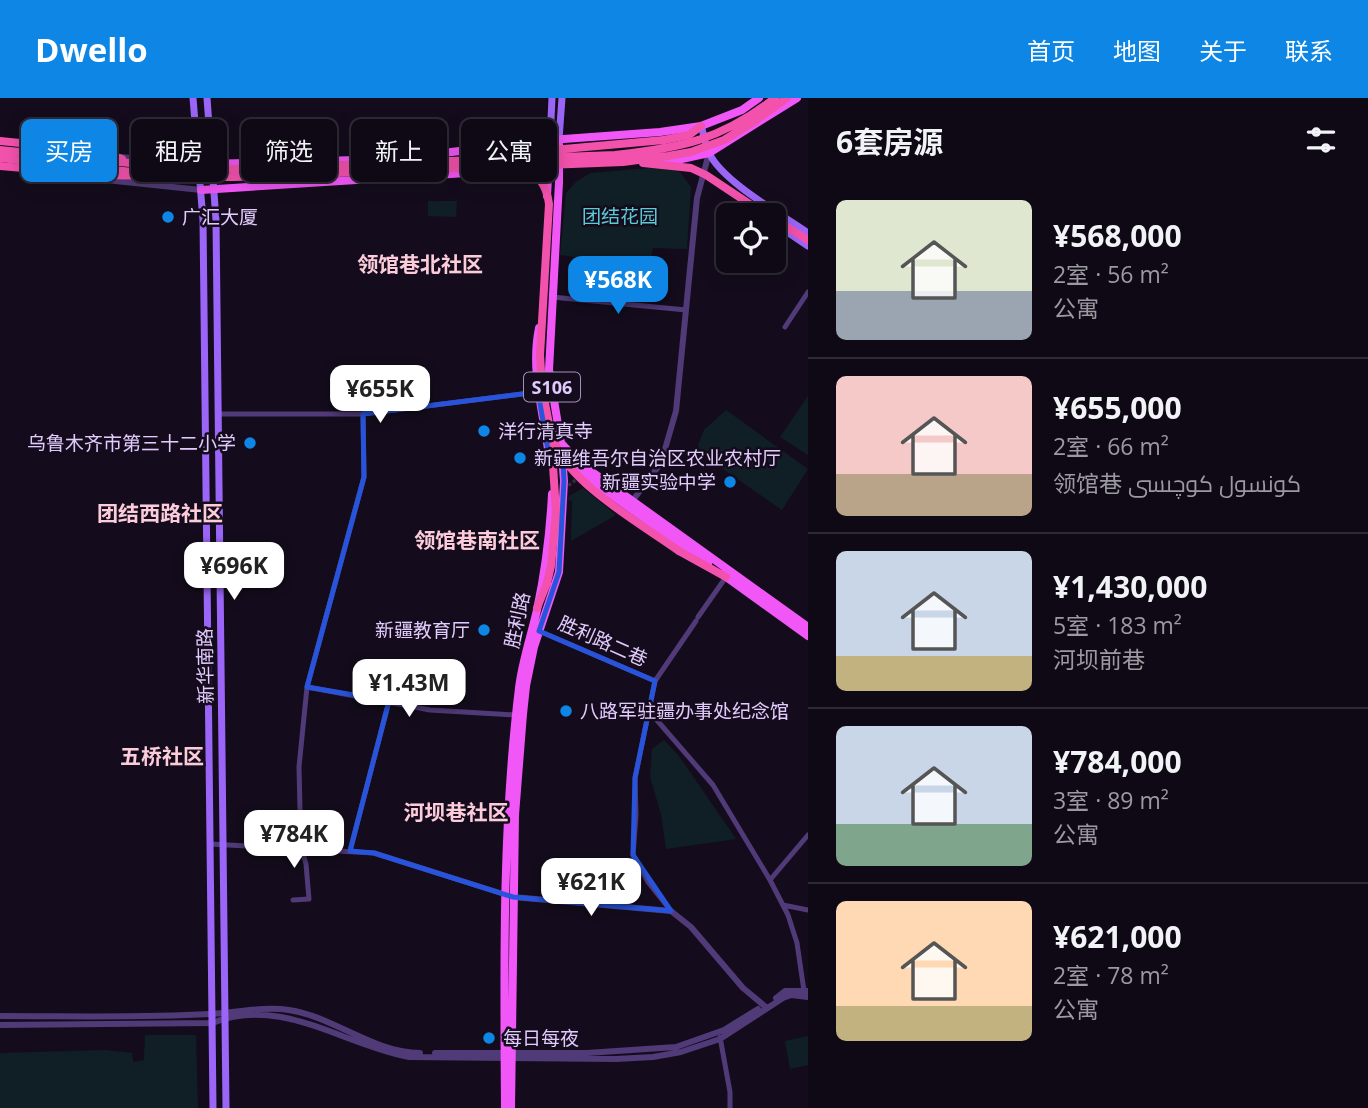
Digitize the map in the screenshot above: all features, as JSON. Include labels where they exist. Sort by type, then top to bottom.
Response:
[{"type":"highway","points":[[1,146],[138,164],[233,169],[615,155],[667,149],[721,133],[775,98]]},
{"type":"highway","points":[[557,165],[616,162],[691,152],[724,140],[752,124],[787,98]]},
{"type":"highway","points":[[452,162],[527,151],[664,140],[689,135],[701,126]]},
{"type":"highway","points":[[0,158],[131,172]]},
{"type":"highway","points":[[616,162],[691,168],[748,203]]},
{"type":"highway","points":[[0,168],[131,177]]},
{"type":"highway","points":[[227,177],[461,169]]},
{"type":"highway","points":[[537,608],[551,566],[555,512],[551,434],[542,388],[540,355],[549,204],[548,193],[542,182]]},
{"type":"highway","points":[[786,228],[808,240]]},
{"type":"highway","points":[[551,434],[560,456],[576,474],[679,551],[726,577]]},
{"type":"main road","name":"新华南路","points":[[193,98],[195,119]]},
{"type":"main road","name":"新华南路","points":[[207,98],[209,119]]},
{"type":"main road","points":[[551,119],[552,98]]},
{"type":"main road","points":[[562,98],[559,139],[660,132],[701,126],[742,110],[759,98]]},
{"type":"main road","points":[[559,167],[677,160],[709,153],[797,98]]},
{"type":"main road","points":[[701,126],[709,153],[723,171],[743,189],[808,233]]},
{"type":"main road","name":"S106","points":[[510,896],[526,686],[539,631],[559,572],[563,461],[550,370],[559,139]]},
{"type":"main road","points":[[227,164],[394,159],[461,151]]},
{"type":"main road","points":[[677,160],[747,203]]},
{"type":"main road","points":[[201,190],[461,175]]},
{"type":"main road","name":"新华南路","points":[[200,182],[213,1108]]},
{"type":"main road","name":"新华南路","points":[[213,182],[218,331],[226,1108]]},
{"type":"main road","name":"胜利路","points":[[505,1108],[516,715],[519,685],[537,608],[551,507],[548,450],[538,392],[536,355],[541,316],[548,182]]},
{"type":"main road","points":[[786,230],[808,246]]},
{"type":"main road","points":[[204,331],[218,331]]},
{"type":"main road","points":[[561,443],[581,464],[630,503],[808,636]]},
{"type":"main road","points":[[548,450],[630,503],[808,627]]},
{"type":"main road","name":"胜利路","points":[[508,1056],[511,1108]]},
{"type":"street","points":[[1,146],[131,158]]},
{"type":"street","points":[[630,503],[661,463],[677,411],[697,198],[709,153]]},
{"type":"street","points":[[0,168],[201,190]]},
{"type":"street","points":[[785,327],[808,292]]},
{"type":"street","points":[[552,296],[686,310]]},
{"type":"street","points":[[218,414],[363,414],[538,392]]},
{"type":"street","points":[[293,900],[309,899],[306,864],[301,847],[299,767],[307,687],[364,477],[363,414]]},
{"type":"street","points":[[726,577],[655,681],[635,778],[633,855],[671,911],[691,927],[743,988],[765,1007]]},
{"type":"street","name":"胜利路二巷","points":[[539,631],[655,681]]},
{"type":"street","points":[[307,687],[429,710],[516,715]]},
{"type":"street","points":[[350,851],[389,701]]},
{"type":"street","points":[[508,1056],[676,1047],[724,1030],[791,995],[807,993],[797,943],[783,905],[770,880],[713,785],[649,711]]},
{"type":"street","points":[[770,880],[808,835]]},
{"type":"street","points":[[210,844],[223,847],[301,847],[374,852],[510,896],[671,911]]},
{"type":"street","points":[[783,905],[808,910]]},
{"type":"street","points":[[0,1016],[225,1015],[288,1010],[316,1016],[384,1046],[414,1053],[653,1056],[681,1052],[720,1038],[765,1007]]},
{"type":"street","points":[[0,1025],[212,1023],[225,1015]]},
{"type":"street","points":[[720,1038],[730,1092],[730,1108]]},
{"type":"highlighted area","points":[[538,392],[548,450],[563,461],[564,481],[559,572],[539,631],[655,681],[635,778],[633,855],[671,911],[513,897],[374,853],[350,851],[389,701],[307,687],[364,477],[363,414]]},
{"type":"green space","name":"团结花园","points":[[661,167],[680,172],[691,187],[687,249],[653,248],[649,267],[560,255],[566,193],[576,182],[590,173]]},
{"type":"green space","points":[[428,201],[457,201],[456,217],[428,216]]},
{"type":"green space","points":[[808,396],[808,455],[780,437]]},
{"type":"green space","points":[[726,410],[808,469],[782,510],[700,453],[698,445],[704,430]]},
{"type":"green space","points":[[583,488],[616,515],[571,541],[572,501],[568,500],[569,496]]},
{"type":"green space","points":[[664,740],[679,756],[736,839],[666,849],[661,814],[650,777],[652,749]]},
{"type":"green space","points":[[145,1035],[196,1035],[198,1108],[0,1108],[0,1053],[106,1050],[132,1053],[133,1062],[144,1060]]},
{"type":"green space","points":[[808,1036],[808,1065],[790,1069],[785,1041]]},
{"type":"tunnel","points":[[564,489],[578,478]]},
{"type":"place","name":"广汇大厦","points":[[168,217]]},
{"type":"place","name":"洋行清真寺","points":[[484,431]]},
{"type":"place","name":"乌鲁木齐市第三十二小学","points":[[250,443]]},
{"type":"place","name":"新疆维吾尔自治区农业农村厅","points":[[520,458]]},
{"type":"place","name":"新疆实验中学","points":[[730,482]]},
{"type":"place","name":"新疆教育厅","points":[[484,630]]},
{"type":"place","name":"八路军驻疆办事处纪念馆","points":[[566,711]]},
{"type":"place","name":"每日每夜","points":[[489,1038]]},
{"type":"district","name":"领馆巷北社区","points":[[420,264]]},
{"type":"district","name":"团结西路社区","points":[[160,513]]},
{"type":"district","name":"领馆巷南社区","points":[[477,540]]},
{"type":"district","name":"五桥社区","points":[[162,756]]},
{"type":"district","name":"河坝巷社区","points":[[456,812]]}]
